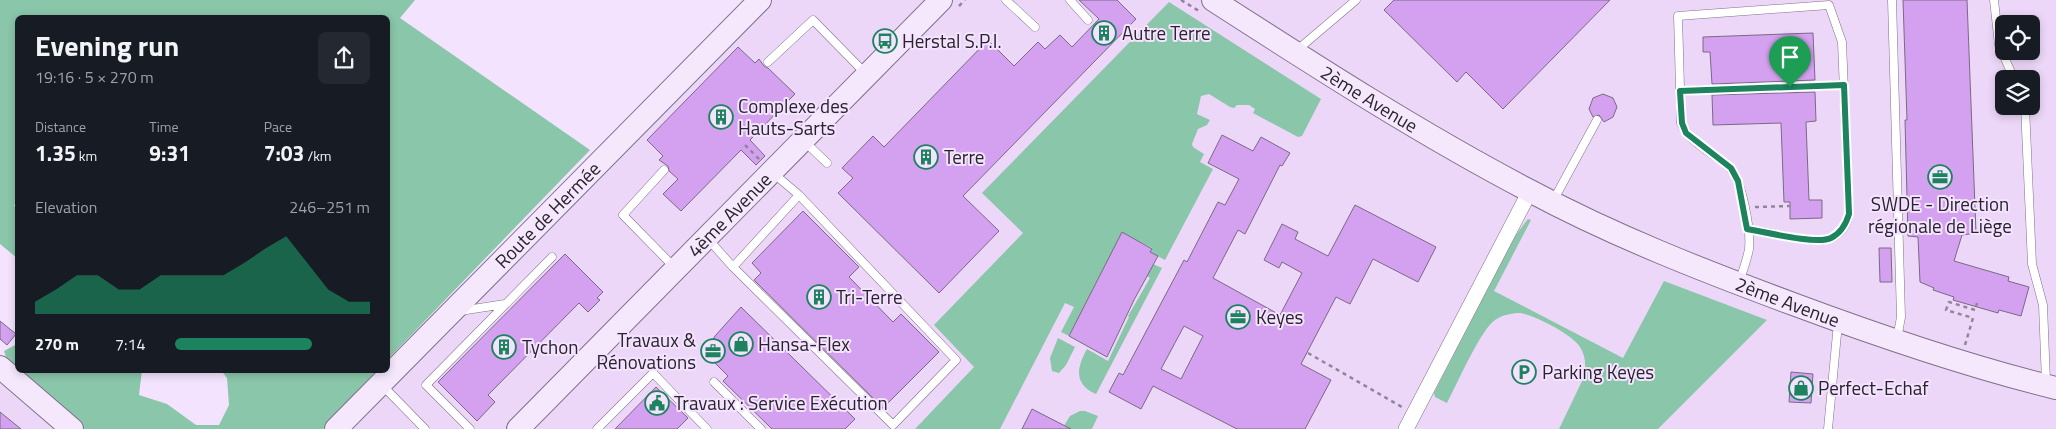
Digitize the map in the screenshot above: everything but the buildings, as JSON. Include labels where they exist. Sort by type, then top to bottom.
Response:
[{"type":"street","name":"Route de Hermée","points":[[336,429],[760,0]]},
{"type":"street","name":"4ème Avenue","points":[[518,429],[941,0]]},
{"type":"street","name":"2ème Avenue","points":[[1213,0],[1438,141],[1552,203],[1642,244],[1738,284],[1838,321],[1961,361],[2051,386]]},
{"type":"street","points":[[1406,429],[1530,191]]},
{"type":"street","points":[[0,367],[72,429]]},
{"type":"lane","points":[[1006,0],[1035,27]]},
{"type":"lane","points":[[1070,0],[1088,20]]},
{"type":"lane","points":[[1295,53],[1356,0]]},
{"type":"lane","points":[[1892,0],[1901,317],[1896,341]]},
{"type":"lane","points":[[1994,0],[1999,44],[2010,70]]},
{"type":"lane","points":[[1738,284],[1749,248],[1744,208],[1738,181],[1731,168],[1686,133],[1682,123],[1678,16],[1828,5],[1842,42],[1849,214],[1847,223],[1831,239],[1819,241],[1747,229]]},
{"type":"lane","points":[[768,62],[813,20],[867,76]]},
{"type":"lane","points":[[1680,91],[1844,85]]},
{"type":"lane","points":[[2025,115],[2032,264],[2043,305],[2051,386]]},
{"type":"lane","points":[[1552,203],[1596,120]]},
{"type":"lane","points":[[803,140],[827,163]]},
{"type":"lane","points":[[664,170],[623,215],[676,269]]},
{"type":"lane","points":[[707,238],[893,425],[956,360],[799,195],[772,172]]},
{"type":"lane","points":[[733,266],[799,195]]},
{"type":"lane","points":[[470,429],[426,385],[552,257]]},
{"type":"lane","points":[[450,313],[505,304]]},
{"type":"lane","points":[[1828,429],[1838,321]]},
{"type":"lane","points":[[598,429],[653,373],[704,428]]},
{"type":"lane","points":[[714,382],[761,429]]},
{"type":"lane","points":[[380,383],[425,429]]},
{"type":"path","points":[[1744,208],[1790,206]]},
{"type":"path","points":[[1973,318],[1946,310],[1949,302],[1975,310]]},
{"type":"path","points":[[1961,361],[1977,304]]},
{"type":"path","points":[[1308,353],[1408,410]]},
{"type":"shaded area","points":[[768,0],[2056,0],[2056,429],[348,429]]},
{"type":"shaded area","points":[[0,367],[72,429],[0,429]]},
{"type":"green space","points":[[0,0],[415,0],[400,18],[590,150],[390,357],[390,15],[15,15],[15,256],[0,244]]},
{"type":"green space","points":[[1169,2],[1321,99],[1302,136],[1298,137],[1253,113],[1255,109],[1249,105],[1237,105],[1234,108],[1209,94],[1201,96],[1197,114],[1210,120],[1207,125],[1198,129],[1192,144],[1193,147],[1204,154],[1200,162],[1213,169],[1165,260],[1150,252],[1152,248],[1122,233],[1069,336],[1061,332],[1074,307],[1065,303],[1000,429],[915,429],[974,367],[934,325],[1023,233],[982,193]]},
{"type":"green space","points":[[1528,219],[1531,220],[1494,291],[1623,358],[1664,281],[1767,320],[1658,429],[1559,429],[1584,377],[1585,365],[1583,354],[1576,342],[1562,331],[1534,317],[1520,313],[1501,317],[1489,325],[1447,403],[1435,397],[1434,393],[1515,236]]},
{"type":"green space","points":[[1144,260],[1162,268],[1096,394],[1083,385],[1080,380],[1079,369],[1081,362],[1087,349],[1108,361],[1128,316],[1150,278],[1139,271]]},
{"type":"green space","points":[[1058,338],[1075,347],[1066,365],[1059,373],[1052,371],[1050,358]]},
{"type":"green space","points":[[15,345],[15,373],[142,373],[139,395],[167,404],[196,425],[219,425],[229,405],[227,378],[223,373],[374,373],[323,429],[72,429],[12,377],[4,351]]},
{"type":"green space","points":[[1080,411],[1098,416],[1092,429],[1062,429],[1070,416]]},
{"type":"place","name":"Autre Terre","points":[[1104,33]]},
{"type":"place","name":"Herstal S.P.I.","points":[[885,41]]},
{"type":"place","name":"Complexe des Hauts-Sarts","points":[[721,117]]},
{"type":"place","name":"Terre","points":[[926,157]]},
{"type":"place","name":"SWDE - Direction régionale de Liège","points":[[1940,177]]},
{"type":"place","name":"Tri-Terre","points":[[819,297]]},
{"type":"place","name":"Keyes","points":[[1238,317]]},
{"type":"place","name":"Hansa-Flex","points":[[741,344]]},
{"type":"place","name":"Tychon","points":[[504,347]]},
{"type":"place","name":"Travaux & Rénovations","points":[[713,351]]},
{"type":"place","name":"Parking Keyes","points":[[1524,372]]},
{"type":"place","name":"Perfect-Echaf","points":[[1801,388]]},
{"type":"place","name":"Travaux : Service Exécution","points":[[657,403]]},
{"type":"route","points":[[1844,85],[1849,214],[1847,223],[1831,239],[1819,241],[1747,229],[1738,181],[1731,168],[1692,139],[1686,133],[1682,123],[1680,91],[1790,87],[1844,85]]}]
